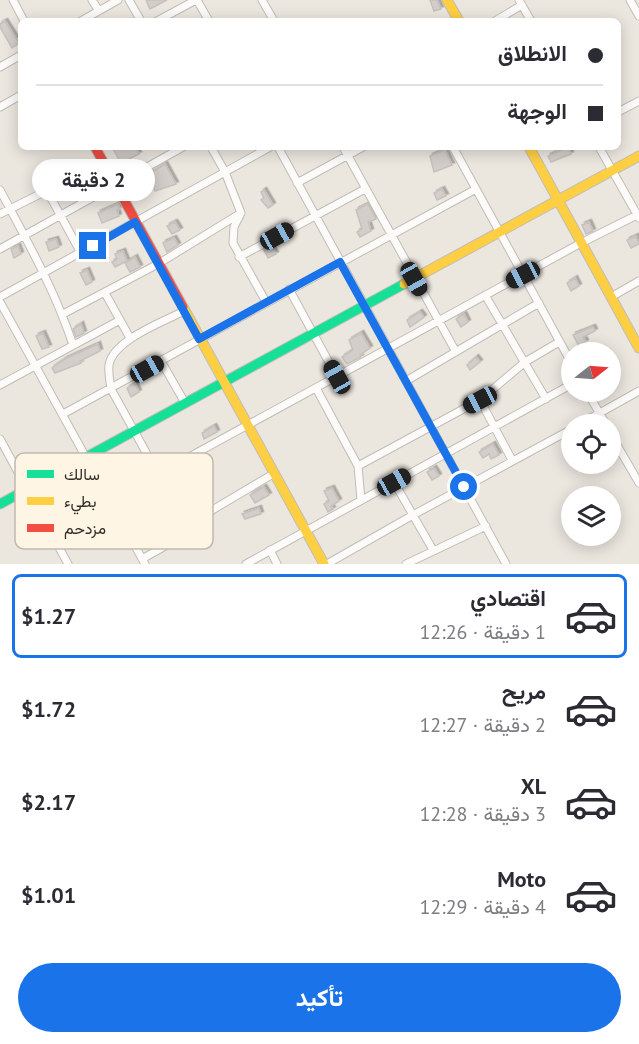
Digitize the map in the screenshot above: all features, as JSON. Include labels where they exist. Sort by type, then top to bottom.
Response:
[{"type":"street","points":[[13,0],[22,18]]},
{"type":"street","points":[[92,0],[99,11]]},
{"type":"street","points":[[86,18],[118,0]]},
{"type":"street","points":[[129,0],[139,18]]},
{"type":"street","points":[[163,18],[197,0],[207,18]]},
{"type":"street","points":[[262,0],[272,18]]},
{"type":"street","points":[[447,0],[457,18]]},
{"type":"street","points":[[630,0],[639,16]]},
{"type":"street","points":[[499,18],[520,3],[529,18]]},
{"type":"street","points":[[0,67],[18,57]]},
{"type":"street","points":[[0,107],[18,97]]},
{"type":"street","points":[[621,110],[639,101]]},
{"type":"street","points":[[97,150],[222,382],[305,531],[326,564],[561,435]]},
{"type":"street","points":[[0,249],[177,150]]},
{"type":"street","points":[[213,150],[225,172],[241,213],[234,227],[233,243],[266,302]]},
{"type":"street","points":[[0,297],[265,150]]},
{"type":"street","points":[[280,150],[506,564]]},
{"type":"street","points":[[345,150],[456,352]]},
{"type":"street","points":[[297,183],[357,150]]},
{"type":"street","points":[[358,466],[480,400],[525,362],[560,342],[455,150]]},
{"type":"street","points":[[531,150],[639,348]]},
{"type":"street","points":[[196,453],[581,243],[638,216],[601,150]]},
{"type":"street","points":[[92,453],[501,233],[639,156]]},
{"type":"street","points":[[239,257],[365,189]]},
{"type":"street","points":[[63,414],[476,189]]},
{"type":"street","points":[[0,190],[44,273],[63,314],[73,345]]},
{"type":"street","points":[[0,214],[42,193],[47,193],[81,253]]},
{"type":"street","points":[[63,314],[158,264],[241,213]]},
{"type":"street","points":[[611,297],[639,281]]},
{"type":"street","points":[[289,289],[337,377]]},
{"type":"street","points":[[105,292],[130,338]]},
{"type":"street","points":[[485,295],[546,399]]},
{"type":"street","points":[[0,302],[84,453]]},
{"type":"street","points":[[406,381],[538,303]]},
{"type":"street","points":[[147,453],[111,389],[109,364],[112,356],[130,338],[184,311]]},
{"type":"street","points":[[0,385],[120,320]]},
{"type":"street","points":[[161,361],[185,403]]},
{"type":"street","points":[[316,388],[358,466],[361,500]]},
{"type":"street","points":[[246,564],[561,390]]},
{"type":"street","points":[[592,402],[600,414],[639,391]]},
{"type":"street","points":[[480,400],[512,460]]},
{"type":"street","points":[[0,439],[15,466]]},
{"type":"street","points":[[621,452],[639,483]]},
{"type":"street","points":[[213,510],[273,474]]},
{"type":"street","points":[[394,482],[433,550]]},
{"type":"street","points":[[0,504],[15,495]]},
{"type":"street","points":[[406,564],[486,526]]},
{"type":"street","points":[[60,549],[68,564]]},
{"type":"street","points":[[143,561],[162,549]]},
{"type":"street","points":[[270,550],[277,564]]},
{"type":"building","points":[[146,0],[167,0],[150,9]]},
{"type":"building","points":[[430,0],[437,0],[441,9],[434,11]]},
{"type":"building","points":[[5,21],[18,41],[12,48],[0,27],[0,24]]},
{"type":"building","points":[[114,150],[137,150],[139,154],[121,163]]},
{"type":"building","points":[[445,150],[452,165],[434,172],[430,156]]},
{"type":"building","points":[[561,150],[569,150],[571,154],[551,162],[548,156]]},
{"type":"building","points":[[165,164],[176,184],[155,191],[149,174]]},
{"type":"building","points":[[65,170],[68,179],[60,182],[57,173]]},
{"type":"building","points":[[442,189],[446,196],[437,200],[434,193]]},
{"type":"building","points":[[264,190],[273,205],[268,208],[261,200],[264,198],[261,192]]},
{"type":"building","points":[[118,204],[119,216],[102,223],[98,213]]},
{"type":"building","points":[[368,204],[376,219],[368,222],[371,231],[360,237],[357,232],[362,229],[356,210]]},
{"type":"building","points":[[175,222],[180,230],[172,234],[167,226]]},
{"type":"building","points":[[589,222],[593,231],[586,234],[582,225]]},
{"type":"building","points":[[636,236],[639,244],[631,248],[627,240]]},
{"type":"building","points":[[174,238],[178,245],[167,252],[163,243]]},
{"type":"building","points":[[56,239],[59,247],[49,251],[46,242]]},
{"type":"building","points":[[18,246],[21,254],[14,258],[11,249]]},
{"type":"building","points":[[271,246],[276,254],[268,258],[264,250]]},
{"type":"building","points":[[123,251],[127,261],[115,267],[112,262],[117,259],[115,254]]},
{"type":"building","points":[[135,257],[140,267],[130,272],[125,263]]},
{"type":"building","points":[[87,270],[92,282],[86,285],[80,273]]},
{"type":"building","points":[[575,278],[579,286],[571,291],[567,283]]},
{"type":"building","points":[[420,312],[424,317],[410,327],[407,320]]},
{"type":"building","points":[[464,314],[468,322],[461,327],[456,319]]},
{"type":"building","points":[[81,324],[84,333],[76,337],[73,329]]},
{"type":"building","points":[[593,327],[595,331],[583,337],[586,342],[577,342],[573,335]]},
{"type":"building","points":[[43,333],[49,347],[42,349],[36,336]]},
{"type":"building","points":[[361,333],[370,348],[360,355],[361,357],[347,364],[342,357],[353,350],[349,340]]},
{"type":"building","points":[[98,344],[100,351],[80,361],[81,363],[55,373],[52,368],[65,359]]},
{"type":"building","points":[[476,357],[480,362],[470,370],[467,365]]},
{"type":"building","points":[[135,384],[139,392],[131,397],[127,388]]},
{"type":"building","points":[[214,426],[217,432],[204,439],[202,433]]},
{"type":"building","points":[[493,444],[499,455],[491,459],[489,454],[483,458],[479,452]]},
{"type":"building","points":[[434,468],[439,476],[432,480],[427,472]]},
{"type":"building","points":[[264,487],[269,495],[255,503],[250,495]]},
{"type":"building","points":[[332,488],[339,501],[331,506],[333,509],[328,512],[324,504],[329,501],[324,491]]},
{"type":"building","points":[[259,508],[261,514],[245,519],[242,514]]},
{"type":"traffic: fast","points":[[94,453],[404,284]]},
{"type":"traffic: fast","points":[[0,504],[15,496]]},
{"type":"traffic: slow","points":[[447,0],[457,18]]},
{"type":"traffic: slow","points":[[531,150],[639,348]]},
{"type":"traffic: slow","points":[[404,284],[639,156]]},
{"type":"traffic: slow","points":[[183,307],[324,564]]},
{"type":"traffic: jam","points":[[97,150],[183,307]]},
{"type":"route","points":[[93,246],[135,222],[199,339],[340,262],[464,487]]}]
